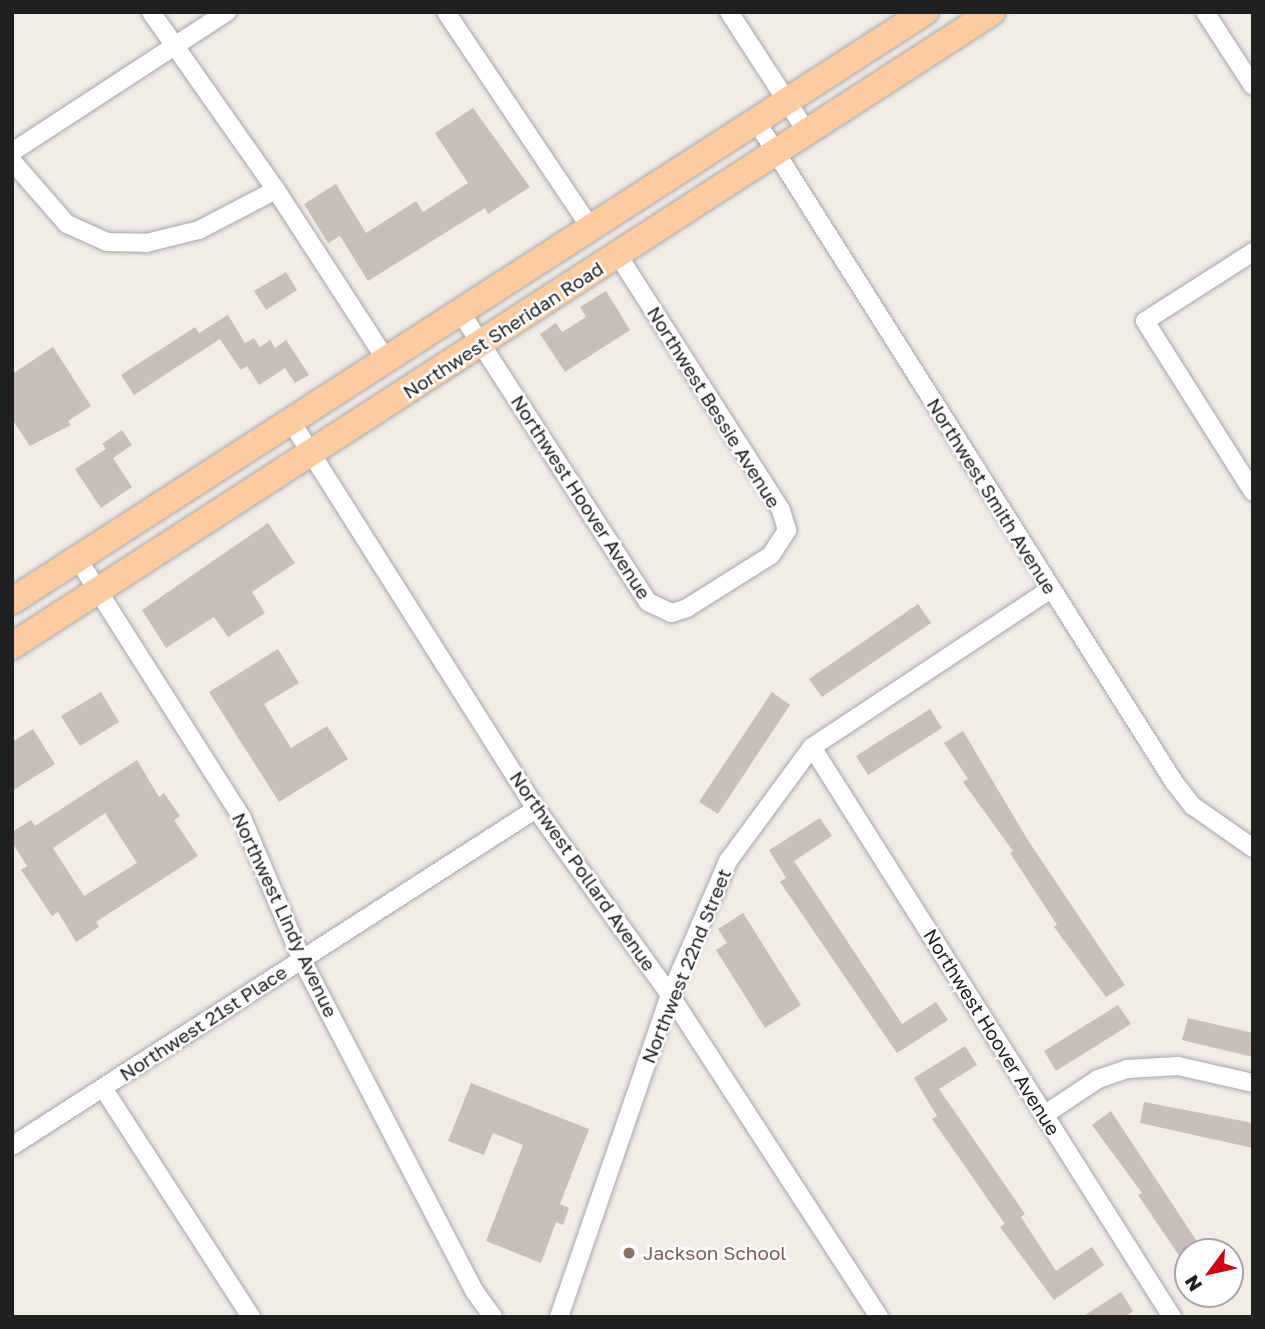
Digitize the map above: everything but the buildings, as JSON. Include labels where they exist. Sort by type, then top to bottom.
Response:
[{"type":"main road","name":"Northwest Sheridan Road","points":[[12,601],[79,561],[925,12]]},
{"type":"main road","name":"Northwest Sheridan Road","points":[[12,646],[992,12]]},
{"type":"street","points":[[151,12],[173,47],[276,190],[387,361]]},
{"type":"street","points":[[12,152],[227,12]]},
{"type":"street","points":[[446,12],[591,229]]},
{"type":"street","points":[[729,12],[807,132]]},
{"type":"street","points":[[1205,12],[1253,86]]},
{"type":"street","name":"Northwest Smith Avenue","points":[[756,121],[1174,782],[1193,806],[1253,848]]},
{"type":"street","points":[[12,161],[67,224],[107,242],[146,243],[199,230],[276,190]]},
{"type":"street","points":[[1253,252],[1144,321],[1253,492]]},
{"type":"street","name":"Northwest Bessie Avenue","points":[[618,255],[781,510],[787,530],[782,543],[731,581]]},
{"type":"street","name":"Northwest Hoover Avenue","points":[[461,313],[648,602],[673,613],[731,581]]},
{"type":"street","name":"Northwest Pollard Avenue","points":[[292,423],[536,809],[670,995],[879,1317]]},
{"type":"street","name":"Northwest Lindy Avenue","points":[[79,561],[242,818],[302,960],[475,1292],[493,1317]]},
{"type":"street","name":"Northwest 22nd Street","points":[[558,1317],[670,995],[728,861],[812,747],[1051,589]]},
{"type":"street","name":"Northwest Hoover Avenue","points":[[812,747],[1172,1317]]},
{"type":"street","name":"Northwest 21st Place","points":[[12,1146],[536,809]]},
{"type":"street","points":[[1044,1115],[1098,1079],[1127,1069],[1178,1066],[1253,1083]]},
{"type":"street","points":[[103,1088],[251,1317]]},
{"type":"place","name":"Jackson School","points":[[629,1253]]}]
